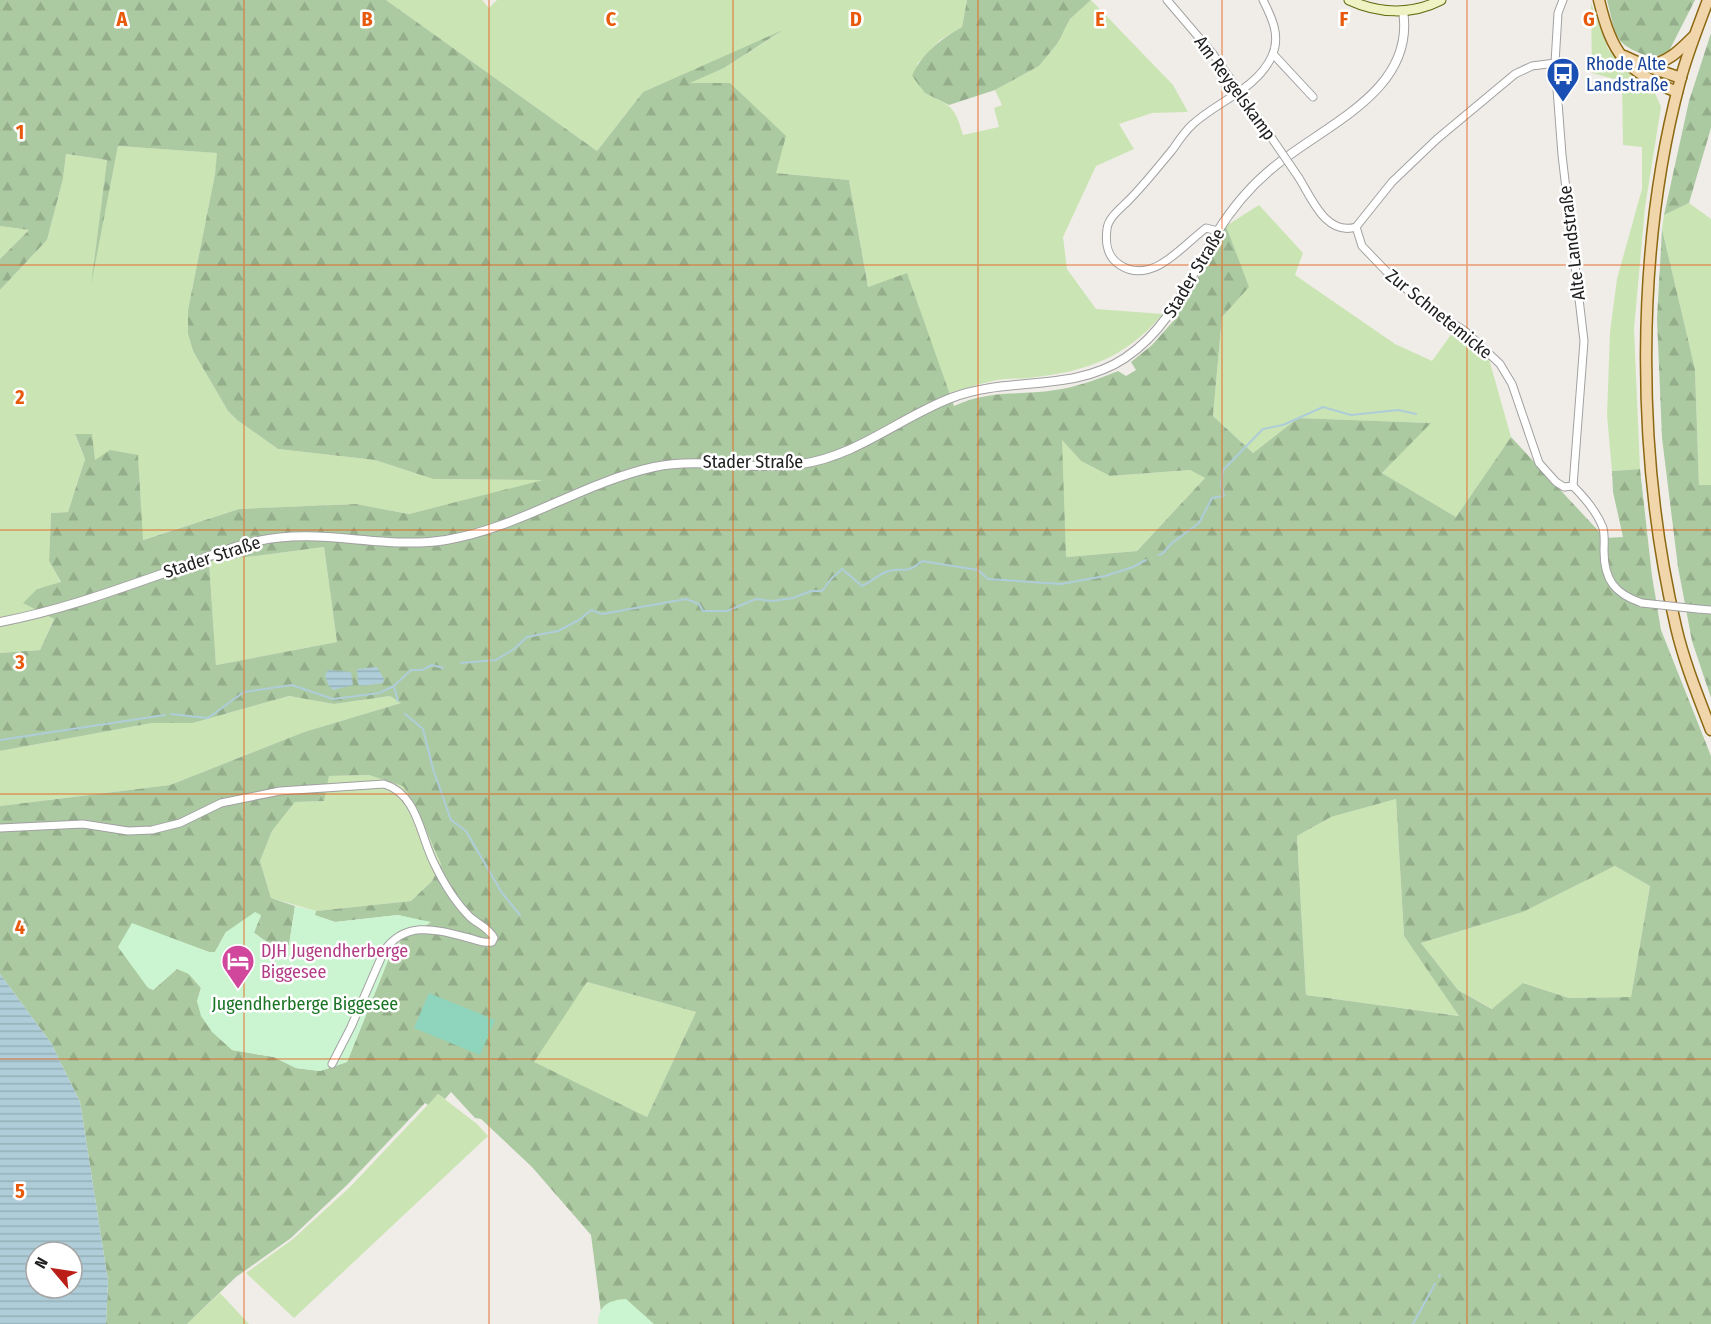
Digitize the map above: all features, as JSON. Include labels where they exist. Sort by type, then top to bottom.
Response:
[{"type":"main road","points":[[1349,0],[1372,8],[1403,11],[1418,9],[1441,0]]},
{"type":"main road","points":[[1599,0],[1606,29],[1618,53],[1635,70],[1677,92]]},
{"type":"main road","points":[[1708,0],[1677,92],[1658,190],[1647,320],[1648,417],[1661,550],[1676,628],[1711,730]]},
{"type":"main road","points":[[1646,66],[1663,62],[1674,56],[1695,34]]},
{"type":"main road","points":[[1618,53],[1681,78]]},
{"type":"street","name":"Am Reygelskamp","points":[[1167,0],[1213,54],[1326,220],[1341,229],[1356,227]]},
{"type":"street","points":[[1218,231],[1206,228],[1157,267],[1138,271],[1126,269],[1115,262],[1110,255],[1106,240],[1107,224],[1142,187],[1194,123],[1240,92],[1265,68],[1273,54],[1276,37],[1275,26],[1263,0]]},
{"type":"street","name":"Alte Landstraße","points":[[1563,0],[1558,13],[1555,63],[1562,155],[1584,341],[1573,486]]},
{"type":"street","name":"Stader Straße","points":[[0,622],[53,610],[99,596],[255,541],[308,535],[404,543],[447,540],[496,527],[625,475],[654,467],[700,463],[784,466],[819,461],[862,445],[951,398],[988,389],[1054,382],[1085,376],[1122,360],[1154,334],[1170,315],[1218,231],[1245,195],[1276,164],[1352,112],[1388,77],[1398,55],[1405,24],[1403,11]]},
{"type":"street","points":[[1273,54],[1313,97]]},
{"type":"street","points":[[1356,227],[1392,182],[1437,139],[1515,74],[1532,66],[1555,63]]},
{"type":"street","name":"Zur Schnetemicke","points":[[1356,227],[1362,246],[1386,271],[1427,307],[1465,331],[1500,364],[1512,384],[1539,463],[1556,482],[1564,487],[1573,486]]},
{"type":"street","points":[[1573,486],[1587,499],[1603,528],[1605,567],[1608,579],[1623,595],[1642,603],[1711,610]]},
{"type":"street","points":[[0,828],[83,824],[128,831],[152,830],[180,823],[221,803],[280,790],[384,784],[395,788],[410,803],[433,863],[454,899],[494,938],[492,942],[486,943],[466,937],[418,929],[392,940],[384,951],[332,1064]]},
{"type":"green space","points":[[0,0],[386,0],[597,151],[643,92],[783,30],[724,68],[690,83],[730,83],[786,136],[776,173],[849,180],[868,287],[907,273],[954,406],[992,395],[1063,389],[1118,371],[1126,376],[1136,370],[1131,362],[1152,345],[1176,318],[1226,226],[1249,287],[1222,317],[1213,416],[1253,453],[1298,418],[1431,423],[1382,473],[1456,517],[1511,437],[1605,538],[1623,537],[1613,492],[1612,471],[1640,469],[1652,576],[1661,630],[1711,756],[1711,1324],[600,1324],[601,1312],[591,1235],[532,1167],[481,1119],[475,1118],[451,1092],[445,1099],[438,1094],[428,1105],[425,1103],[347,1185],[291,1238],[236,1277],[187,1324],[106,1324],[108,1281],[80,1102],[51,1043],[0,974],[0,806],[170,785],[304,732],[401,703],[390,696],[334,704],[289,696],[193,723],[152,723],[0,751],[0,653],[40,650],[54,619],[23,603],[37,589],[61,582],[49,561],[51,513],[68,512],[85,459],[75,434],[92,434],[95,460],[110,450],[138,455],[143,540],[239,509],[356,504],[409,514],[543,480],[433,479],[375,460],[278,449],[228,411],[193,351],[188,334],[188,310],[215,174],[217,153],[118,146],[91,285],[107,160],[66,154],[63,179],[47,240],[0,290],[0,259],[29,230],[0,226]],"holes":[[[1062,440],[1081,461],[1110,476],[1190,470],[1205,478],[1137,551],[1066,557]],[[324,547],[337,642],[216,665],[209,562]],[[369,775],[403,786],[413,801],[441,864],[432,881],[411,901],[316,911],[314,915],[335,922],[398,915],[430,923],[403,937],[389,958],[347,1062],[320,1071],[296,1068],[274,1057],[232,1050],[197,1002],[201,988],[189,974],[178,968],[153,990],[131,924],[209,952],[215,952],[226,932],[261,916],[253,932],[275,948],[289,945],[295,906],[271,898],[260,861],[272,831],[295,802],[324,801],[329,776]],[[1396,799],[1404,936],[1459,1016],[1306,995],[1297,836],[1331,817]],[[1615,866],[1650,886],[1631,997],[1569,998],[1523,983],[1492,1009],[1458,990],[1421,943],[1523,912]],[[587,982],[696,1012],[647,1117],[534,1062]]]},
{"type":"green space","points":[[386,0],[482,0],[489,8],[497,0],[967,0],[962,27],[940,40],[917,64],[925,93],[951,108],[963,135],[999,127],[994,108],[1002,105],[995,90],[1039,66],[1057,44],[1070,19],[1091,0],[1173,85],[1188,112],[1152,113],[1119,124],[1134,149],[1096,166],[1063,237],[1067,269],[1096,309],[1163,314],[1134,342],[1087,367],[1030,378],[998,380],[949,393],[907,274],[868,287],[849,180],[776,173],[688,83],[724,68],[779,33],[643,92],[597,151]]},
{"type":"green space","points":[[967,0],[1091,0],[1070,19],[1057,44],[1039,66],[995,90],[949,105],[925,93],[912,76],[921,60],[933,47],[962,27]]},
{"type":"green space","points":[[1607,0],[1695,0],[1669,51],[1653,58],[1630,49],[1619,38],[1615,32]]},
{"type":"green space","points":[[1591,3],[1608,49],[1622,67],[1654,91],[1661,107],[1645,207],[1634,329],[1640,469],[1612,471],[1607,415],[1610,332],[1617,279],[1642,189],[1642,147],[1623,145],[1622,81],[1592,73]]},
{"type":"green space","points":[[1711,33],[1711,128],[1689,203],[1664,215],[1689,101]]},
{"type":"green space","points":[[118,146],[218,153],[188,310],[188,334],[193,351],[228,411],[237,420],[278,449],[375,460],[433,479],[546,480],[409,514],[356,504],[239,509],[142,540],[138,456],[95,461],[75,435],[85,459],[68,512],[51,513],[49,561],[61,583],[37,589],[54,618],[40,650],[0,653],[0,290],[47,240],[63,179],[66,154],[107,160],[93,271]]},
{"type":"green space","points":[[1689,203],[1711,219],[1711,485],[1699,485],[1695,369],[1662,229],[1664,215]]},
{"type":"green space","points":[[1259,205],[1303,253],[1295,275],[1395,344],[1432,361],[1455,329],[1489,359],[1511,437],[1456,517],[1382,473],[1430,423],[1298,418],[1253,453],[1213,416],[1222,317],[1248,287],[1226,226]]},
{"type":"green space","points":[[0,226],[29,230],[0,259]]},
{"type":"green space","points":[[1662,229],[1695,369],[1699,485],[1711,485],[1711,698],[1692,641],[1678,567],[1662,438],[1657,319]]},
{"type":"green space","points":[[1061,439],[1081,461],[1110,476],[1190,470],[1205,478],[1137,551],[1065,557]]},
{"type":"green space","points":[[324,547],[337,642],[216,665],[209,562]]},
{"type":"green space","points":[[289,696],[334,704],[390,696],[401,703],[304,732],[170,785],[0,806],[0,751],[152,723],[193,723]]},
{"type":"green space","points":[[369,775],[403,785],[413,801],[441,864],[432,881],[411,901],[316,911],[271,898],[260,861],[272,831],[295,802],[323,801],[329,776]]},
{"type":"green space","points":[[1396,799],[1404,936],[1460,1016],[1306,995],[1297,836],[1331,817]]},
{"type":"green space","points":[[1615,866],[1650,886],[1631,997],[1569,998],[1524,983],[1493,1009],[1458,990],[1421,943],[1523,912]]},
{"type":"green space","name":"Jugendherberge Biggesee","points":[[295,906],[316,911],[315,915],[335,922],[398,915],[431,922],[403,937],[389,958],[347,1062],[320,1071],[296,1068],[274,1057],[232,1050],[212,1032],[201,1016],[197,1001],[201,988],[189,974],[177,969],[153,990],[148,988],[118,947],[132,923],[209,952],[215,952],[226,932],[255,912],[261,915],[254,933],[275,948],[289,945]]},
{"type":"green space","points":[[587,982],[696,1012],[647,1117],[533,1062]]},
{"type":"green space","points":[[429,993],[495,1020],[480,1055],[414,1028]]},
{"type":"green space","points":[[438,1094],[477,1124],[488,1136],[294,1318],[246,1273],[293,1239],[350,1187]]},
{"type":"green space","points":[[220,1293],[249,1324],[187,1324]]},
{"type":"green space","points":[[626,1299],[654,1324],[598,1324],[602,1308],[610,1302]]},
{"type":"water","points":[[377,667],[384,679],[383,683],[362,686],[358,684],[357,669]]},
{"type":"water","points":[[328,670],[351,672],[353,685],[333,690],[325,676]]},
{"type":"water","points":[[0,974],[51,1043],[80,1102],[108,1281],[106,1324],[0,1324]]},
{"type":"waterway","points":[[1159,555],[1199,523],[1212,498],[1224,496],[1221,484],[1223,470],[1263,429],[1283,425],[1323,407],[1351,415],[1398,410],[1416,414]]},
{"type":"waterway","points":[[461,663],[496,660],[514,649],[527,637],[558,631],[579,620],[591,610],[602,614],[686,599],[699,604],[703,611],[727,611],[756,599],[772,601],[793,598],[811,591],[822,591],[842,569],[862,586],[886,572],[907,570],[922,561],[978,570],[988,579],[1061,584],[1105,576],[1146,560]]},
{"type":"waterway","points":[[171,714],[208,718],[244,692],[292,685],[333,699],[379,693],[394,686],[411,670],[422,670],[432,665],[443,668]]},
{"type":"waterway","points":[[394,687],[398,701]]},
{"type":"waterway","points":[[405,714],[423,729],[433,769],[451,820],[466,831],[502,893],[520,915]]},
{"type":"waterway","points":[[0,740],[165,715]]},
{"type":"waterway","points":[[1413,1324],[1435,1284]]},
{"type":"place","name":"Rhode Alte Landstraße","points":[[1563,103]]},
{"type":"place","name":"DJH Jugendherberge Biggesee","points":[[238,990]]}]
